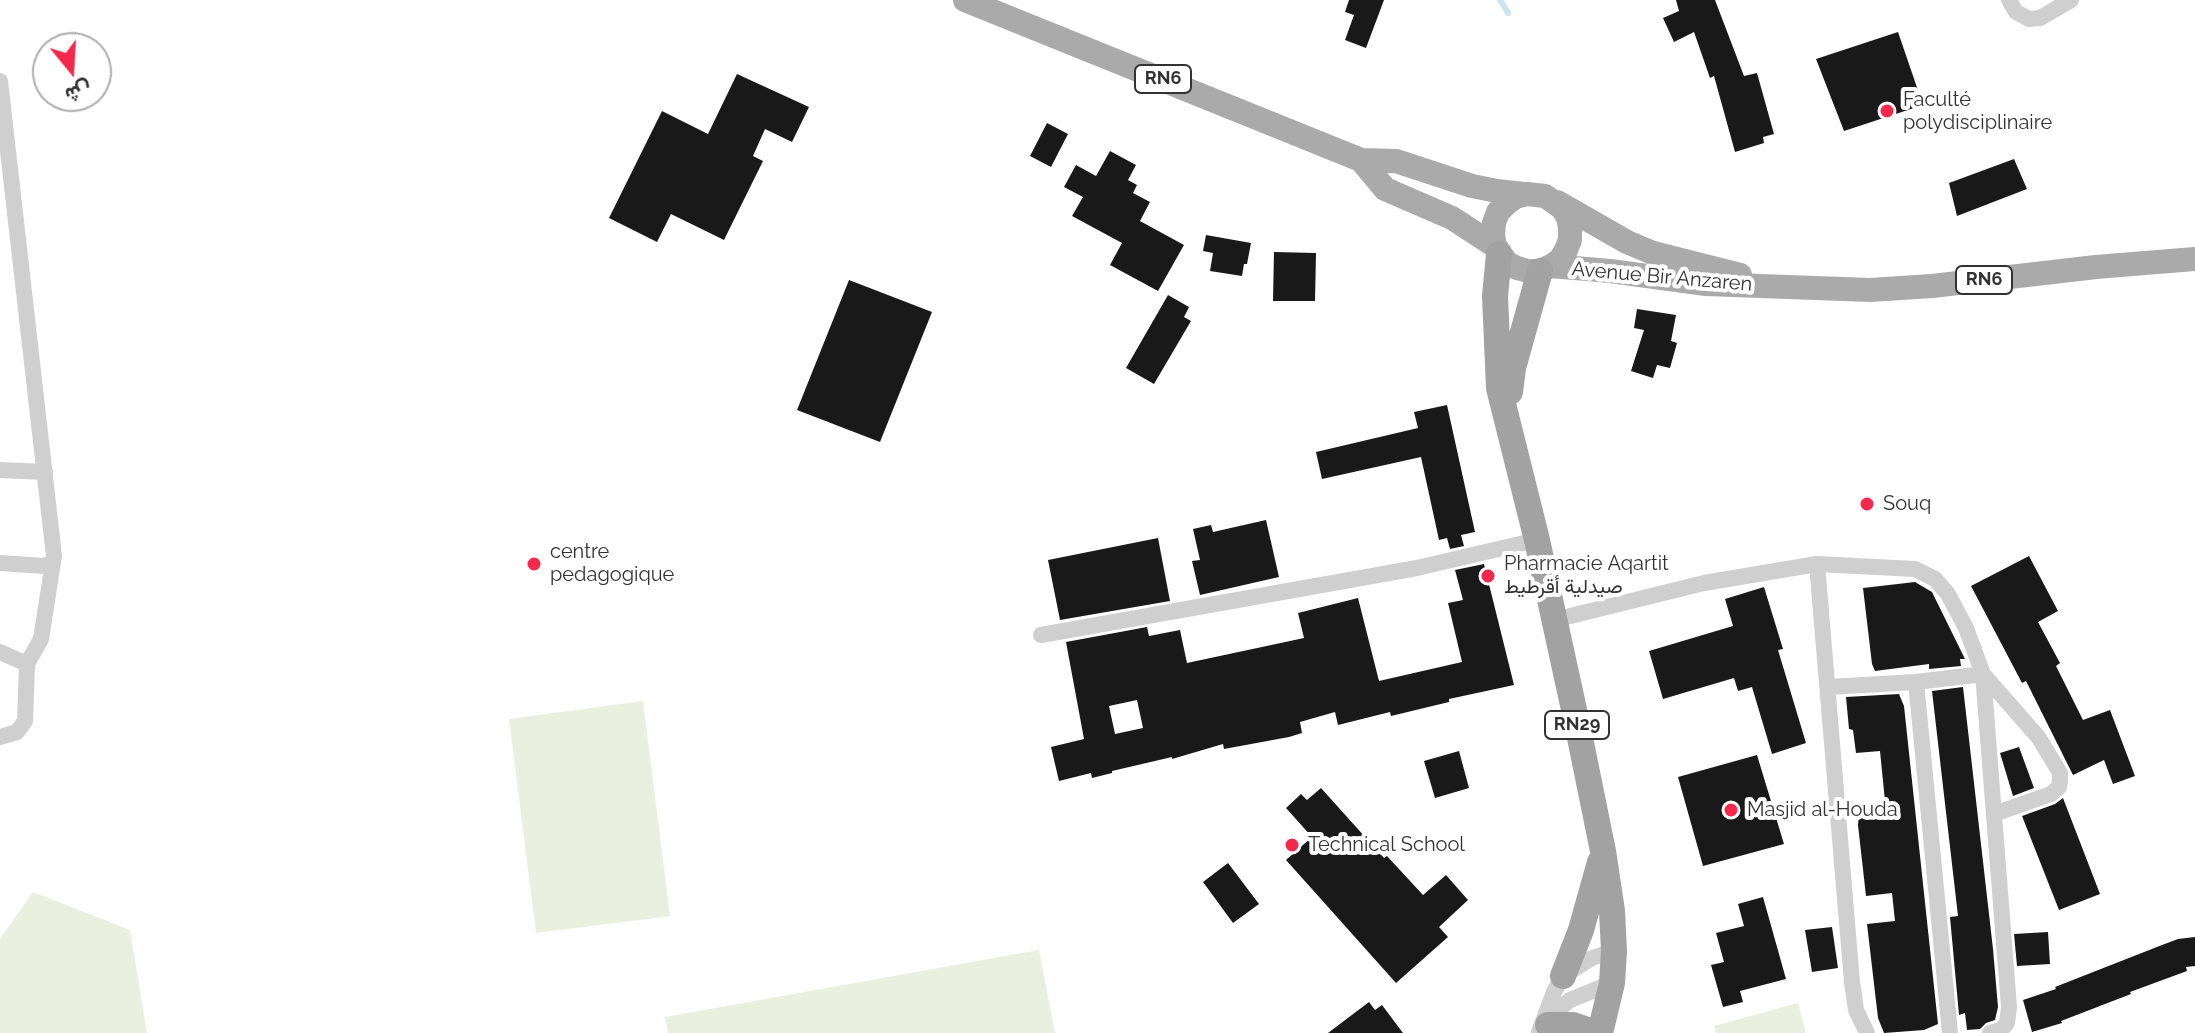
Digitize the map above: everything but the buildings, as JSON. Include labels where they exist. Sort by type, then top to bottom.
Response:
[{"type":"highway","name":"RN29","points":[[1497,250],[1495,296],[1499,388],[1537,540],[1603,851],[1612,911],[1612,983],[1598,1033]]},
{"type":"highway","name":"RN29","points":[[1507,420],[1513,368],[1545,268]]},
{"type":"highway","points":[[1563,976],[1581,930],[1603,851]]},
{"type":"highway","points":[[1543,1030],[1573,1025],[1598,1033]]},
{"type":"main road","name":"RN6","points":[[965,0],[1361,160],[1396,161],[1472,186],[1545,196],[1553,200]]},
{"type":"main road","name":"RN6","points":[[1361,160],[1385,189],[1452,218],[1497,250],[1507,263],[1528,271],[1545,268]]},
{"type":"main road","points":[[1497,250],[1493,235],[1498,212],[1515,197],[1527,194]]},
{"type":"main road","points":[[1545,268],[1560,260],[1570,240],[1568,217],[1553,200]]},
{"type":"main road","name":"Avenue Bir Anzaren","points":[[1553,200],[1627,242],[1653,253],[1735,273],[1772,287]]},
{"type":"main road","name":"Avenue Bir Anzaren","points":[[1545,268],[1610,271],[1706,284],[1870,290],[2195,259]]},
{"type":"street","points":[[2009,0],[2016,12],[2029,19],[2040,18],[2071,0]]},
{"type":"street","points":[[0,81],[6,171],[54,556],[41,639],[27,664],[25,721],[17,732],[0,737]]},
{"type":"street","points":[[0,470],[45,472]]},
{"type":"street","points":[[1041,635],[1417,568],[1537,540]]},
{"type":"street","points":[[0,563],[44,566],[52,563]]},
{"type":"street","points":[[1817,564],[1852,982],[1856,1010],[1867,1033]]},
{"type":"street","points":[[1554,620],[1704,583],[1817,564],[1915,569],[1935,579],[1948,594],[1966,628],[1983,674],[2009,1007],[2007,1023],[2001,1030],[1990,1033]]},
{"type":"street","points":[[0,652],[27,664]]},
{"type":"street","points":[[1828,687],[1983,674]]},
{"type":"street","points":[[1983,674],[2039,738],[2060,773],[2059,787],[2051,794],[1994,814]]},
{"type":"street","points":[[1916,682],[1950,1033]]},
{"type":"street","points":[[1543,1030],[1554,992],[1563,976],[1592,958],[1614,951]]},
{"type":"street","points":[[1543,1030],[1570,1000],[1612,983]]},
{"type":"green space","points":[[643,701],[670,916],[536,933],[509,719]]},
{"type":"green space","points":[[33,892],[130,930],[147,1033],[0,1033],[0,939]]},
{"type":"green space","points":[[1039,950],[1055,1033],[668,1033],[665,1017]]},
{"type":"green space","points":[[1798,1003],[1806,1033],[1716,1033],[1714,1026]]},
{"type":"waterway","points":[[1500,0],[1508,13]]},
{"type":"place","name":"Faculté polydisciplinaire","points":[[1887,111]]},
{"type":"place","name":"Souq","points":[[1867,504]]},
{"type":"place","name":"centre pedagogique","points":[[534,564]]},
{"type":"place","name":"Pharmacie Aqartit صيدلية أقرطيط","points":[[1488,576]]},
{"type":"place","name":"Masjid al-Houda","points":[[1731,810]]},
{"type":"place","name":"Technical School","points":[[1292,845]]}]
